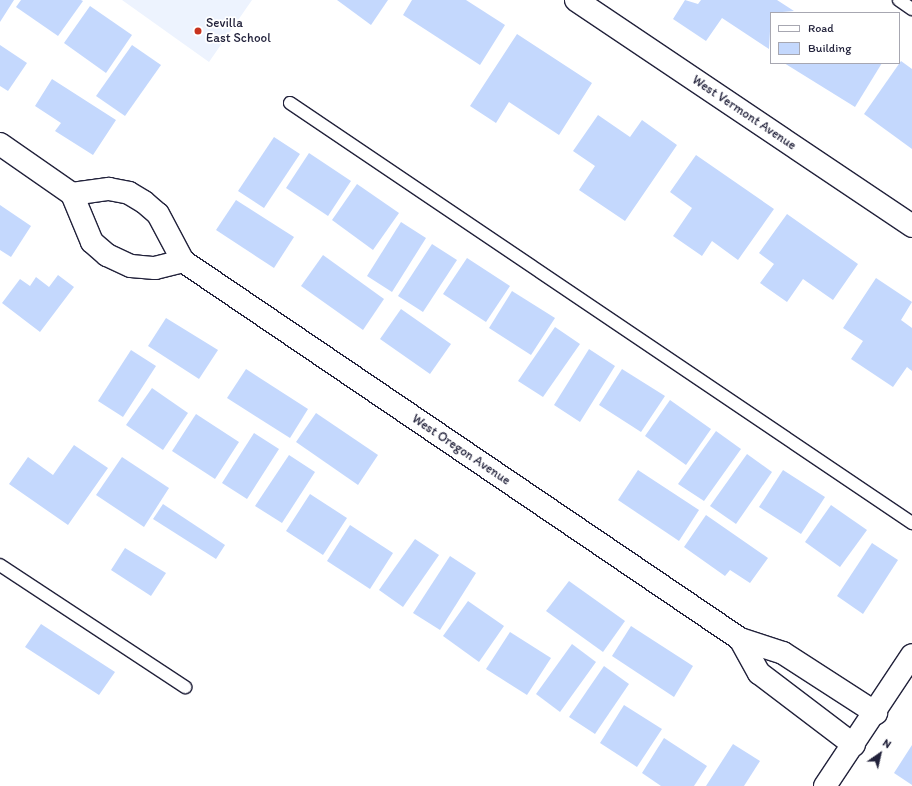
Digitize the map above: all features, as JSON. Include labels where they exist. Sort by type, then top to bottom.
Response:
[{"type":"street","name":"West Vermont Avenue","points":[[576,0],[912,226]]},
{"type":"street","points":[[0,144],[72,194],[92,242],[107,255],[131,266],[155,268],[183,261]]},
{"type":"street","name":"West Oregon Avenue","points":[[72,194],[109,189],[129,193],[158,214],[183,261],[740,640],[783,653],[876,713]]},
{"type":"street","name":"West Oregon Avenue","points":[[740,640],[759,673],[854,745]]},
{"type":"street","points":[[825,786],[876,713],[912,655]]},
{"type":"lane","points":[[899,0],[912,9]]},
{"type":"lane","points":[[290,103],[912,523]]},
{"type":"lane","points":[[0,565],[185,687]]},
{"type":"shaded area","name":"Sevilla East School","points":[[122,0],[252,0],[209,62]]},
{"type":"building","points":[[0,0],[14,0],[0,22]]},
{"type":"building","points":[[21,0],[83,1],[58,36],[16,7]]},
{"type":"building","points":[[337,0],[388,0],[371,25]]},
{"type":"building","points":[[412,0],[466,0],[505,25],[480,65],[403,15]]},
{"type":"building","points":[[685,0],[698,4],[701,0],[777,0],[794,11],[770,12],[769,49],[722,18],[706,41],[673,19]]},
{"type":"building","points":[[90,6],[132,35],[106,73],[64,43]]},
{"type":"building","points":[[517,34],[592,83],[559,135],[509,102],[496,123],[470,106]]},
{"type":"building","points":[[0,45],[27,63],[8,91],[0,86]]},
{"type":"building","points":[[132,45],[161,65],[125,116],[96,96]]},
{"type":"building","points":[[901,61],[912,69],[912,149],[864,114]]},
{"type":"building","points":[[786,64],[881,64],[855,107]]},
{"type":"building","points":[[52,79],[116,120],[93,155],[55,131],[61,123],[35,106]]},
{"type":"building","points":[[598,115],[630,137],[642,120],[677,145],[625,221],[579,190],[595,166],[573,151]]},
{"type":"building","points":[[274,137],[300,154],[264,208],[238,191]]},
{"type":"building","points":[[309,153],[351,181],[328,216],[286,188]]},
{"type":"building","points":[[696,155],[774,209],[738,260],[712,241],[702,256],[673,236],[692,208],[670,192]]},
{"type":"building","points":[[357,184],[399,213],[373,250],[332,220]]},
{"type":"building","points":[[236,200],[294,237],[274,268],[216,230]]},
{"type":"building","points":[[0,205],[31,226],[11,257],[0,250]]},
{"type":"building","points":[[787,214],[858,264],[833,300],[803,279],[787,302],[760,283],[774,264],[759,253]]},
{"type":"building","points":[[401,222],[426,238],[392,292],[367,276]]},
{"type":"building","points":[[432,244],[457,260],[423,312],[398,296]]},
{"type":"building","points":[[323,255],[384,299],[363,330],[301,286]]},
{"type":"building","points":[[467,258],[510,286],[486,322],[443,294]]},
{"type":"building","points":[[58,275],[74,287],[40,332],[2,303],[20,279],[30,286],[36,277],[49,287]]},
{"type":"building","points":[[876,278],[912,302],[901,320],[912,328],[912,371],[907,367],[893,387],[851,359],[863,341],[843,328]]},
{"type":"building","points":[[512,291],[555,318],[531,355],[489,328]]},
{"type":"building","points":[[401,309],[451,344],[430,374],[380,339]]},
{"type":"building","points":[[166,318],[218,350],[199,379],[148,346]]},
{"type":"building","points":[[555,327],[580,344],[543,397],[518,381]]},
{"type":"building","points":[[589,349],[615,366],[580,422],[554,405]]},
{"type":"building","points":[[131,350],[156,366],[123,417],[98,401]]},
{"type":"building","points":[[246,369],[308,409],[290,438],[227,398]]},
{"type":"building","points":[[622,369],[665,396],[641,432],[599,405]]},
{"type":"building","points":[[152,388],[188,413],[163,450],[126,425]]},
{"type":"building","points":[[670,400],[711,429],[686,465],[645,436]]},
{"type":"building","points":[[316,413],[378,455],[358,485],[296,442]]},
{"type":"building","points":[[196,414],[239,442],[215,479],[172,451]]},
{"type":"building","points":[[716,431],[741,449],[704,501],[678,484]]},
{"type":"building","points":[[254,433],[279,449],[247,499],[222,483]]},
{"type":"building","points":[[74,445],[108,468],[68,525],[9,484],[28,457],[53,475]]},
{"type":"building","points":[[747,454],[772,472],[736,524],[710,506]]},
{"type":"building","points":[[289,455],[315,472],[282,523],[255,506]]},
{"type":"building","points":[[122,457],[169,488],[144,527],[96,495]]},
{"type":"building","points":[[638,470],[699,510],[679,541],[618,500]]},
{"type":"building","points":[[783,470],[825,497],[801,534],[759,507]]},
{"type":"building","points":[[310,494],[347,518],[323,555],[286,531]]},
{"type":"building","points":[[163,504],[225,545],[216,559],[153,519]]},
{"type":"building","points":[[831,505],[867,530],[840,567],[805,542]]},
{"type":"building","points":[[706,515],[768,558],[750,583],[730,570],[725,576],[684,547]]},
{"type":"building","points":[[350,525],[393,553],[370,589],[327,561]]},
{"type":"building","points":[[415,539],[439,555],[403,607],[379,590]]},
{"type":"building","points":[[872,543],[898,560],[863,614],[837,596]]},
{"type":"building","points":[[125,548],[166,573],[151,596],[111,570]]},
{"type":"building","points":[[450,556],[476,573],[440,630],[413,613]]},
{"type":"building","points":[[569,581],[625,621],[603,652],[546,611]]},
{"type":"building","points":[[468,601],[504,626],[479,662],[443,636]]},
{"type":"building","points":[[41,624],[115,672],[99,695],[25,647]]},
{"type":"building","points":[[631,626],[693,666],[674,697],[612,656]]},
{"type":"building","points":[[510,632],[551,658],[527,695],[486,669]]},
{"type":"building","points":[[572,644],[596,662],[560,712],[536,694]]},
{"type":"building","points":[[604,666],[629,684],[595,734],[569,717]]},
{"type":"building","points":[[624,705],[662,729],[637,767],[600,743]]},
{"type":"building","points":[[664,738],[707,766],[694,786],[661,786],[642,773]]},
{"type":"building","points":[[733,744],[760,761],[744,786],[706,786]]},
{"type":"building","points":[[912,745],[912,785],[894,773]]},
{"type":"place","name":"Sevilla East School","points":[[198,31]]}]
